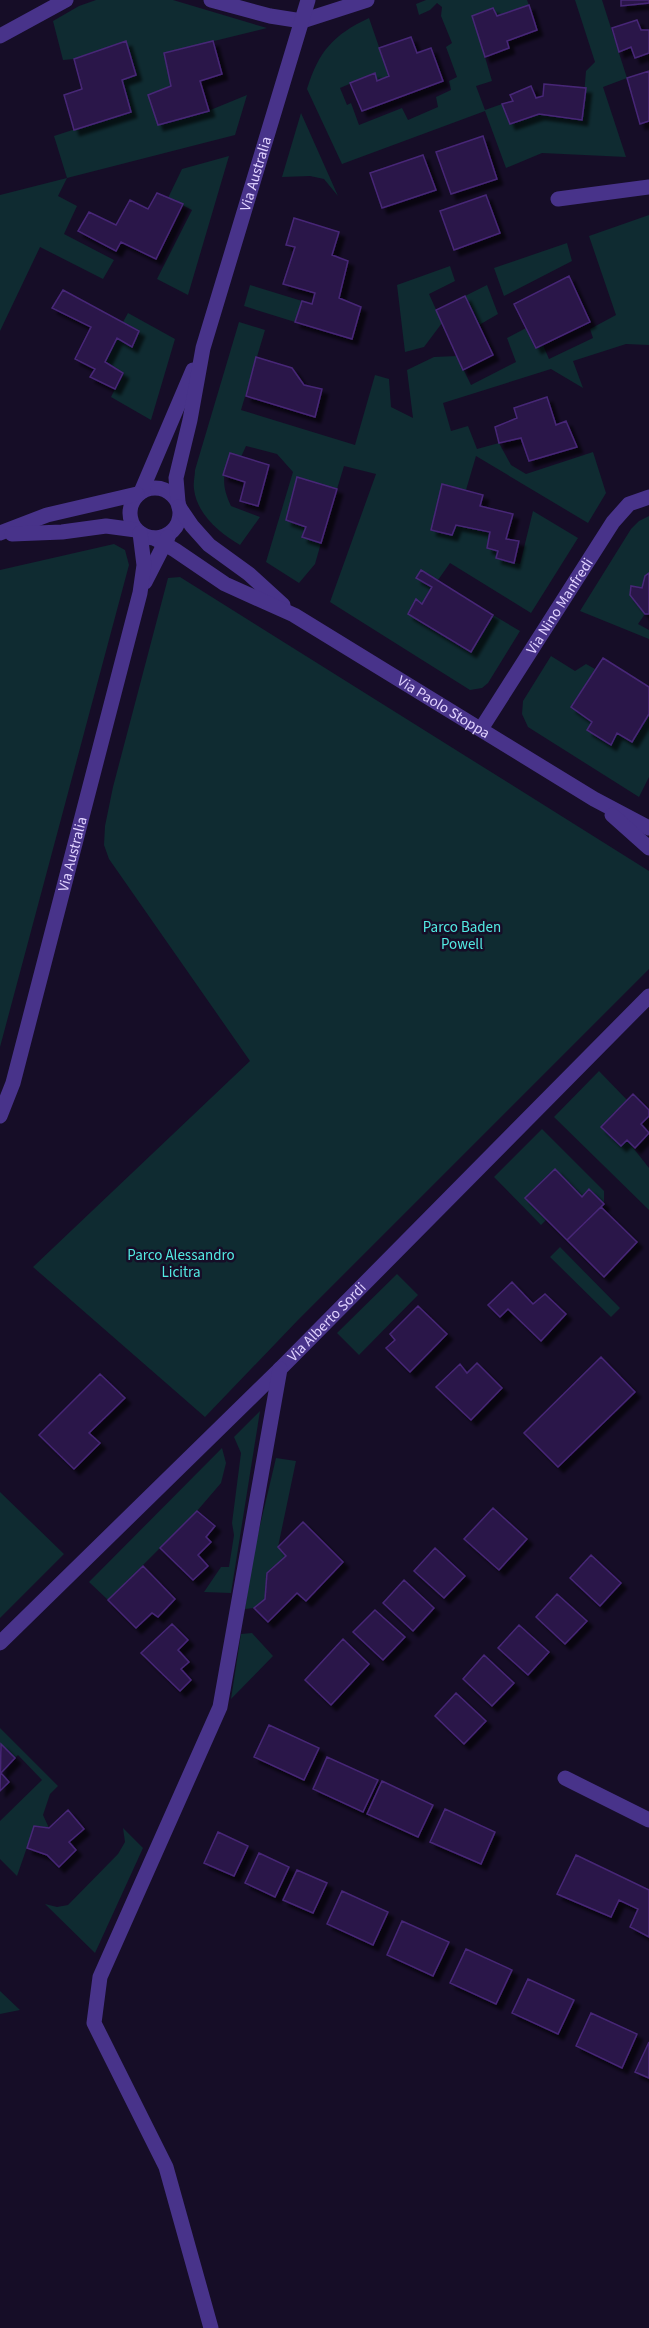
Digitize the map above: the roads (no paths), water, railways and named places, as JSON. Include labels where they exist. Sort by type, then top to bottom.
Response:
[{"type":"street","points":[[0,36],[66,0]]},
{"type":"street","points":[[211,0],[270,16],[302,21],[367,0]]},
{"type":"street","name":"Via Australia","points":[[203,348],[308,0]]},
{"type":"street","points":[[558,199],[649,187]]},
{"type":"street","points":[[203,348],[139,493],[132,502],[129,512],[131,522],[225,584],[294,615]]},
{"type":"street","points":[[0,534],[62,532],[106,526],[153,536],[176,526],[180,517],[176,478],[190,420],[203,348]]},
{"type":"street","points":[[0,534],[47,515],[157,488],[165,490],[209,545],[249,574],[294,615]]},
{"type":"street","name":"Via Nino Manfredi","points":[[481,729],[613,522],[628,504],[649,497]]},
{"type":"street","points":[[140,593],[144,565],[153,536]]},
{"type":"street","points":[[140,593],[153,536]]},
{"type":"street","name":"Via Australia","points":[[0,1116],[13,1083],[140,593]]},
{"type":"street","name":"Via Paolo Stoppa","points":[[294,615],[594,799],[649,828]]},
{"type":"street","name":"Via Paolo Stoppa","points":[[594,799],[649,848]]},
{"type":"street","name":"Via Alberto Sordi","points":[[0,1643],[280,1369],[649,996]]},
{"type":"street","points":[[211,2328],[166,2167],[94,2023],[100,1977],[220,1707],[280,1369]]},
{"type":"street","points":[[565,1778],[649,1820]]},
{"type":"park label","name":"Parco Baden Powell","points":[[462,936]]},
{"type":"park label","name":"Parco Alessandro Licitra","points":[[181,1264]]}]
